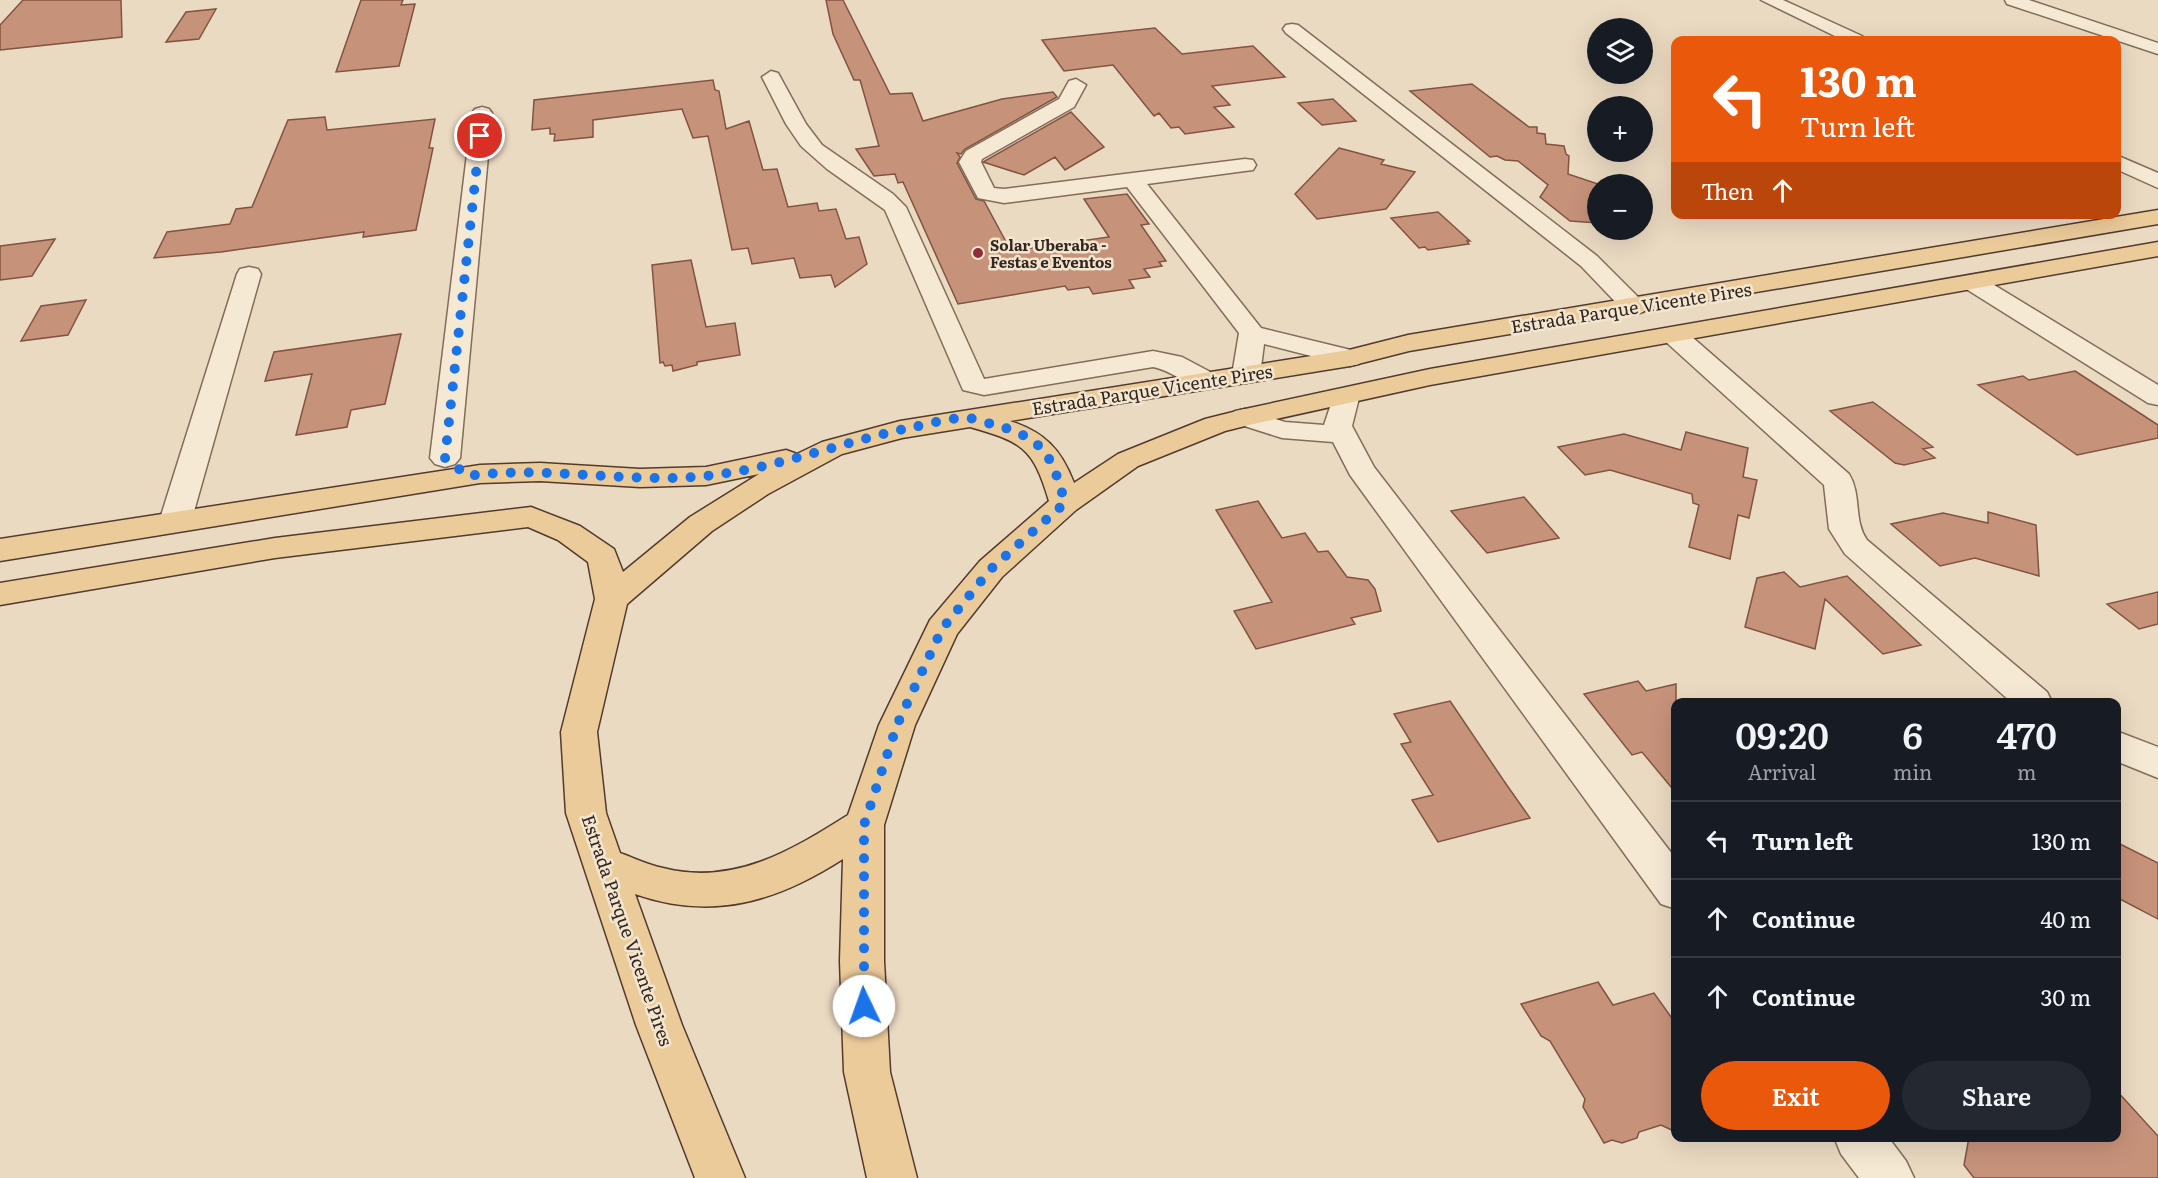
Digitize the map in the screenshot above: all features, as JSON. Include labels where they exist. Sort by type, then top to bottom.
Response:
[{"type":"main road","name":"Estrada Parque Vicente Pires","points":[[720,1178],[659,1025],[586,813],[579,732],[612,599],[701,524],[756,487],[832,448],[900,430],[1350,358],[1408,342],[1634,307],[2158,217]]},
{"type":"main road","name":"Estrada Parque Vicente Pires","points":[[892,1178],[867,1072],[862,961],[864,825],[897,725],[942,629],[991,569],[1065,503],[1128,460],[1215,425],[1245,417],[1344,398],[1431,377],[1675,336],[2158,249]]},
{"type":"main road","points":[[968,418],[1020,432],[1037,442],[1048,455],[1065,503]]},
{"type":"main road","points":[[0,550],[413,485],[457,467],[640,478],[706,476],[832,448]]},
{"type":"main road","points":[[0,594],[275,548],[531,517],[569,533],[603,557],[612,599]]},
{"type":"main road","points":[[603,864],[671,888],[704,891],[740,888],[773,879],[802,866],[864,825]]},
{"type":"street","points":[[1769,0],[1848,36]]},
{"type":"street","points":[[2013,0],[2120,36]]},
{"type":"street","points":[[1292,29],[1589,261],[1634,307]]},
{"type":"street","points":[[2121,36],[2158,49]]},
{"type":"street","points":[[771,77],[795,124],[814,148],[835,166],[879,192],[895,207],[973,384],[984,387],[1154,359],[1173,363],[1206,381]]},
{"type":"street","points":[[1076,85],[1067,103],[973,155],[970,162],[986,193],[1004,196],[1245,165]]},
{"type":"street","points":[[457,467],[482,113]]},
{"type":"street","points":[[2121,163],[2158,181]]},
{"type":"street","points":[[1133,180],[1252,333],[1350,358]]},
{"type":"street","points":[[175,522],[249,274]]},
{"type":"street","points":[[1972,282],[2158,397]]},
{"type":"street","points":[[1246,375],[1252,333]]},
{"type":"street","points":[[1675,336],[1838,481],[1843,492],[1842,525],[1856,548],[2029,698]]},
{"type":"street","points":[[1344,398],[1337,428],[1343,433],[1360,469],[1671,884]]},
{"type":"street","points":[[1245,417],[1268,427],[1303,435],[1343,433]]},
{"type":"street","points":[[2121,747],[2158,763]]},
{"type":"street","points":[[1862,1142],[1889,1178]]},
{"type":"building","points":[[23,0],[121,0],[122,37],[0,50],[0,25]]},
{"type":"building","points":[[361,0],[403,0],[401,5],[415,4],[399,66],[336,72]]},
{"type":"building","points":[[826,0],[843,0],[890,94],[912,93],[923,121],[1002,99],[1053,92],[1057,97],[965,149],[961,154],[957,153],[960,157],[957,163],[976,199],[984,201],[1011,251],[1109,237],[1084,199],[1127,194],[1149,224],[1141,225],[1166,261],[1159,262],[1162,266],[1144,269],[1150,277],[1129,280],[1134,288],[1093,294],[1089,287],[1068,290],[1065,286],[958,304],[903,182],[898,183],[895,174],[874,176],[856,149],[879,146],[860,80],[854,80],[833,34]]},
{"type":"building","points":[[216,9],[199,39],[166,42],[186,12]]},
{"type":"building","points":[[1155,28],[1182,54],[1253,46],[1285,77],[1212,86],[1230,105],[1214,107],[1234,127],[1185,134],[1179,127],[1171,128],[1159,113],[1154,116],[1113,65],[1064,71],[1042,40]]},
{"type":"building","points":[[713,80],[715,90],[719,91],[726,129],[749,121],[763,170],[777,169],[788,207],[817,203],[819,211],[836,209],[846,239],[859,237],[867,264],[835,287],[831,275],[800,278],[794,258],[752,264],[748,248],[732,250],[708,136],[693,138],[682,109],[593,120],[593,137],[554,141],[555,134],[550,134],[550,128],[532,130],[534,100]]},
{"type":"building","points":[[1472,84],[1529,127],[1537,127],[1537,133],[1545,134],[1546,144],[1564,146],[1569,156],[1568,174],[1587,180],[1587,222],[1570,221],[1540,197],[1548,185],[1518,161],[1505,160],[1497,156],[1490,157],[1410,91]]},
{"type":"building","points":[[1333,99],[1356,121],[1322,125],[1298,103]]},
{"type":"building","points":[[1071,112],[1104,147],[1065,170],[1055,157],[1024,175],[983,162]]},
{"type":"building","points":[[325,117],[327,130],[435,119],[429,148],[433,148],[416,230],[363,237],[364,232],[221,252],[154,258],[167,232],[230,224],[236,209],[252,207],[288,120]]},
{"type":"building","points":[[1339,148],[1384,160],[1381,164],[1415,172],[1386,209],[1317,219],[1295,194]]},
{"type":"building","points":[[1438,212],[1470,241],[1467,241],[1469,244],[1428,250],[1425,247],[1419,248],[1391,218]]},
{"type":"building","points":[[55,239],[32,276],[0,280],[0,246]]},
{"type":"building","points":[[691,260],[706,327],[735,323],[740,355],[697,362],[697,365],[673,371],[672,365],[665,366],[663,362],[660,363],[652,265]]},
{"type":"building","points":[[86,300],[68,335],[21,341],[41,306]]},
{"type":"building","points":[[401,334],[385,404],[351,410],[347,427],[296,435],[312,374],[265,381],[274,352]]},
{"type":"building","points":[[2075,371],[2158,425],[2158,438],[2077,455],[1978,385],[2023,376],[2029,380]]},
{"type":"building","points":[[1873,402],[1933,447],[1923,449],[1935,458],[1904,465],[1895,463],[1830,411]]},
{"type":"building","points":[[1686,432],[1748,448],[1743,477],[1757,480],[1749,518],[1738,515],[1730,559],[1689,547],[1699,505],[1693,503],[1692,494],[1610,470],[1585,475],[1558,447],[1624,434],[1681,450]]},
{"type":"building","points":[[1524,497],[1559,538],[1487,553],[1451,511]]},
{"type":"building","points":[[1258,501],[1282,538],[1305,533],[1318,552],[1328,551],[1347,577],[1368,580],[1375,589],[1381,611],[1351,618],[1355,624],[1256,649],[1234,611],[1272,602],[1216,510]]},
{"type":"building","points":[[1988,512],[2036,525],[2039,576],[1975,558],[1940,566],[1891,524],[1943,513],[1988,523]]},
{"type":"building","points":[[1784,572],[1800,587],[1847,576],[1921,645],[1883,654],[1825,599],[1815,649],[1745,627],[1757,578]]},
{"type":"building","points":[[2158,592],[2158,624],[2139,629],[2107,604]]},
{"type":"building","points":[[1638,681],[1646,691],[1676,684],[1676,698],[1671,698],[1671,787],[1642,752],[1632,755],[1584,694]]},
{"type":"building","points":[[1450,701],[1530,818],[1438,842],[1412,800],[1433,795],[1401,744],[1411,742],[1394,714]]},
{"type":"building","points":[[2121,844],[2158,863],[2158,919],[2121,900]]},
{"type":"building","points":[[1598,982],[1613,1005],[1654,993],[1671,1017],[1671,1130],[1661,1125],[1639,1132],[1637,1138],[1622,1143],[1612,1140],[1604,1143],[1583,1107],[1585,1099],[1550,1041],[1541,1036],[1521,1004]]},
{"type":"building","points":[[2121,1095],[2158,1136],[2158,1178],[1974,1178],[1964,1165],[1968,1142],[2121,1142]]},
{"type":"place","name":"Solar Uberaba - Festas e Eventos","points":[[978,253]]},
{"type":"route","points":[[480,136],[445,458],[468,476],[540,472],[640,478],[706,476],[759,466],[900,430],[968,418],[1020,432],[1037,442],[1048,455],[1059,480],[1065,503],[991,569],[942,629],[897,725],[864,825],[862,961],[864,1006]]}]
